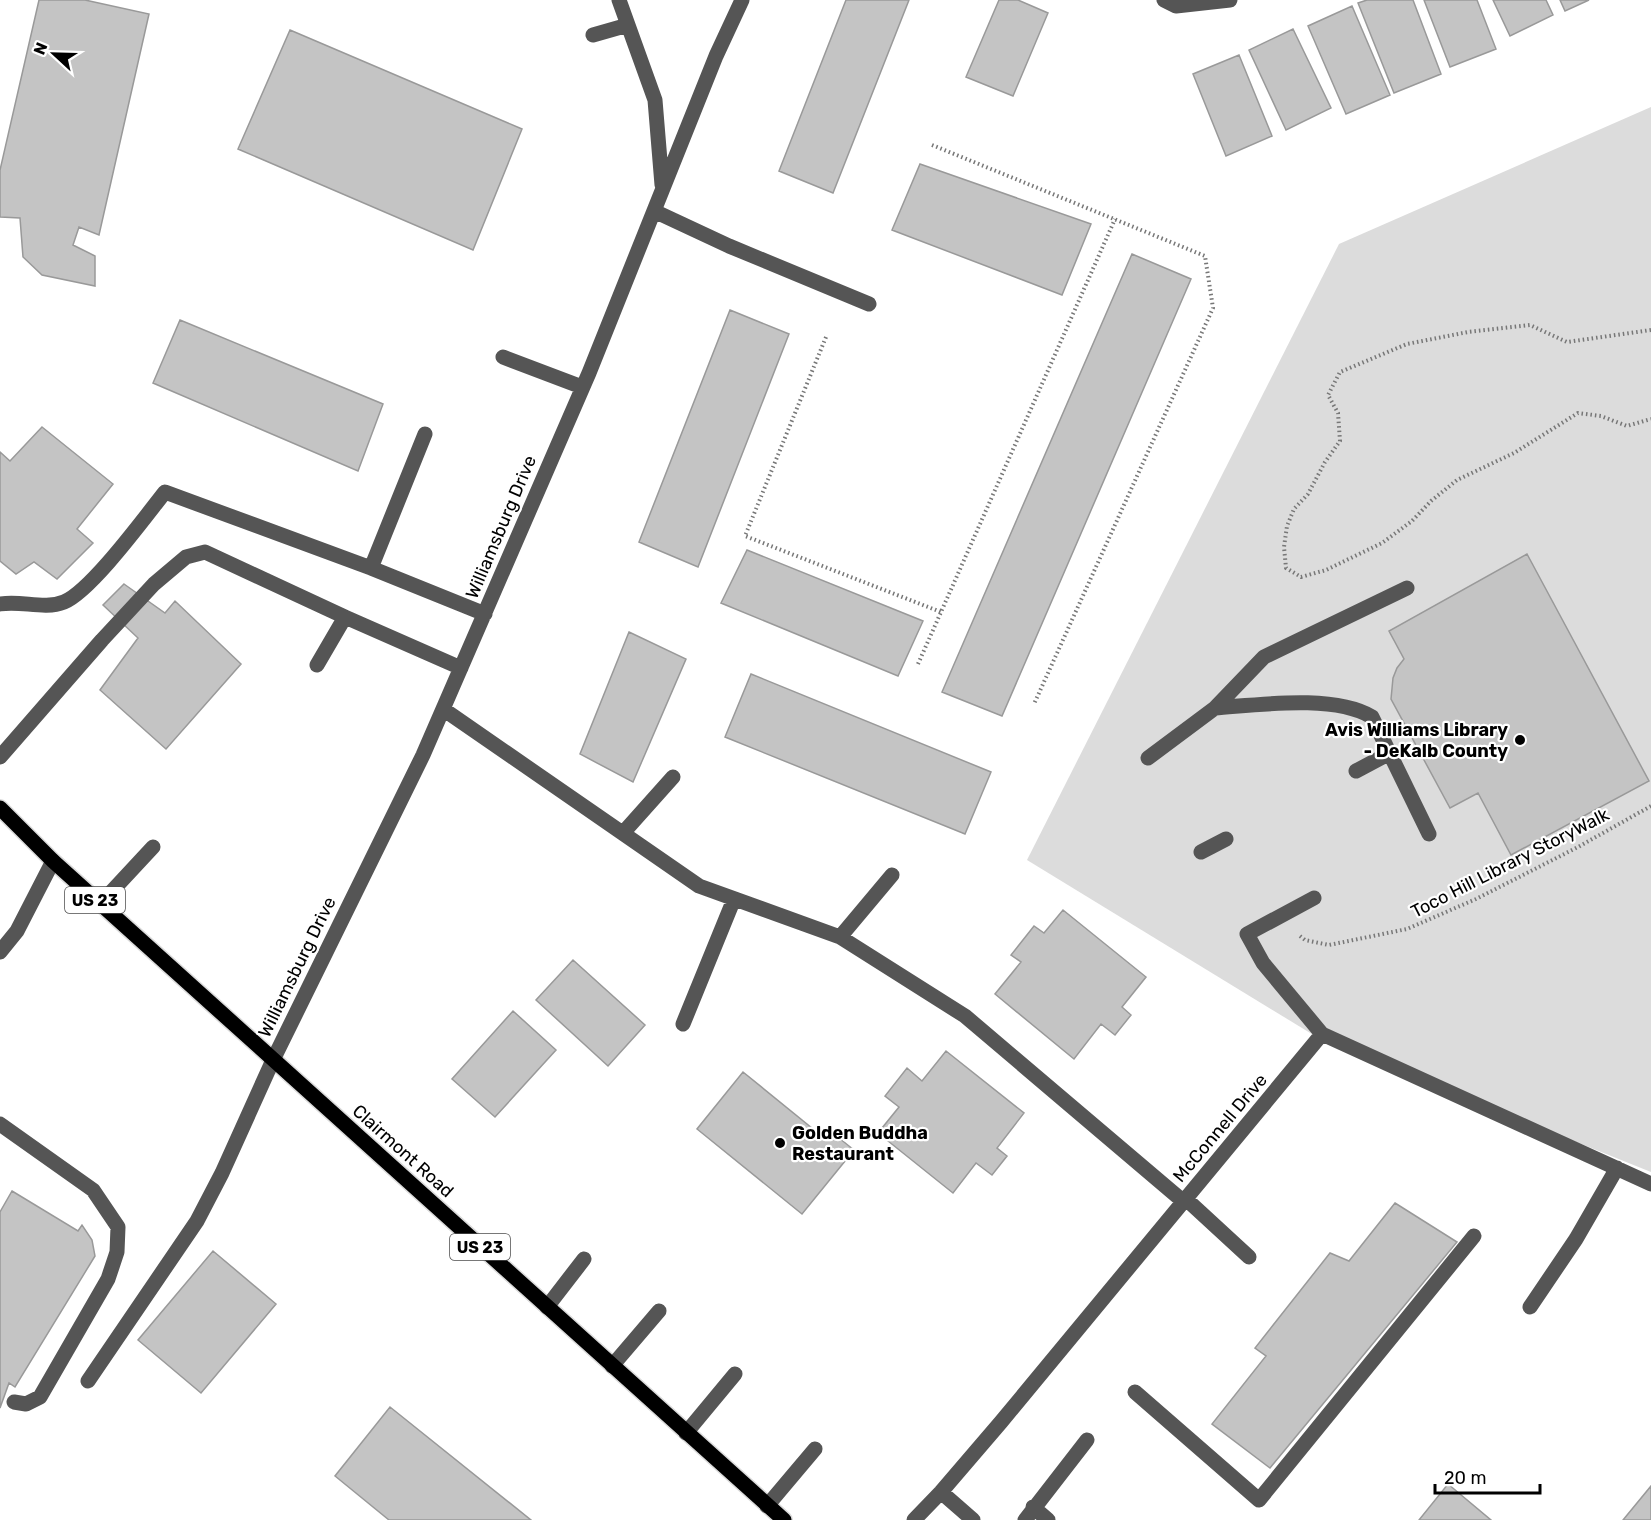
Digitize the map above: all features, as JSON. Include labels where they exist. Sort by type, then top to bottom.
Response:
[{"type":"main road","name":"Clairmont Road","points":[[0,808],[100,904],[784,1520]]},
{"type":"street","points":[[620,0],[655,100],[662,189]]},
{"type":"street","name":"Williamsburg Drive","points":[[88,1381],[196,1221],[222,1173],[273,1060],[423,755],[582,387],[716,56],[741,0]]},
{"type":"street","points":[[1164,0],[1176,6],[1230,0]]},
{"type":"street","points":[[592,35],[628,25]]},
{"type":"street","points":[[654,211],[729,246],[869,304]]},
{"type":"street","points":[[503,357],[582,387]]},
{"type":"street","points":[[371,568],[425,434]]},
{"type":"street","points":[[0,604],[10,602],[39,606],[64,602],[86,587],[165,492],[371,568],[484,614]]},
{"type":"street","points":[[0,758],[102,640],[154,584],[186,557],[205,552],[460,668]]},
{"type":"street","points":[[1148,758],[1215,708],[1264,657],[1407,588]]},
{"type":"street","points":[[317,665],[345,617]]},
{"type":"street","points":[[1215,708],[1303,702],[1361,710],[1372,717],[1429,834]]},
{"type":"street","points":[[443,709],[699,886],[840,937],[965,1016],[1185,1200],[1249,1257]]},
{"type":"street","points":[[1356,771],[1390,753]]},
{"type":"street","points":[[623,833],[673,777]]},
{"type":"street","points":[[1201,852],[1226,839]]},
{"type":"street","points":[[100,904],[153,847]]},
{"type":"street","points":[[0,952],[17,931],[53,861]]},
{"type":"street","points":[[840,937],[892,875]]},
{"type":"street","points":[[1314,898],[1247,934],[1263,963],[1322,1034],[1651,1184]]},
{"type":"street","points":[[683,1024],[734,899]]},
{"type":"street","name":"McConnell Drive","points":[[914,1520],[941,1492],[1322,1034]]},
{"type":"street","points":[[0,1125],[93,1190],[118,1227],[117,1252],[108,1279],[40,1397],[26,1404],[14,1402]]},
{"type":"street","points":[[1530,1307],[1576,1239],[1617,1168]]},
{"type":"street","points":[[1135,1392],[1259,1500],[1474,1236]]},
{"type":"street","points":[[546,1307],[584,1259]]},
{"type":"street","points":[[612,1366],[659,1311]]},
{"type":"street","points":[[687,1433],[735,1374]]},
{"type":"street","points":[[1048,1520],[1029,1514],[1087,1440]]},
{"type":"street","points":[[767,1506],[815,1449]]},
{"type":"street","points":[[941,1492],[973,1520]]},
{"type":"path","points":[[932,146],[1205,256],[1213,308],[1034,704]]},
{"type":"path","points":[[918,664],[1115,219]]},
{"type":"path","points":[[1651,330],[1567,342],[1530,325],[1468,332],[1407,344],[1340,372],[1329,395],[1338,413],[1340,441],[1325,462],[1308,494],[1294,509],[1287,526],[1286,568],[1301,577],[1326,570],[1382,543],[1457,480],[1515,453],[1578,413],[1601,416],[1627,426],[1651,419]]},
{"type":"path","points":[[826,337],[746,536],[941,612]]},
{"type":"path","name":"Toco Hill Library StoryWalk","points":[[1280,917],[1305,940],[1329,945],[1407,929],[1547,863],[1651,806]]},
{"type":"shaded area","points":[[1651,107],[1651,1172],[1320,1039],[1027,860],[1339,244]]},
{"type":"building","points":[[39,0],[85,0],[149,14],[99,235],[79,227],[73,245],[95,256],[95,286],[42,275],[23,257],[20,218],[0,217],[0,170]]},
{"type":"building","points":[[846,0],[909,0],[833,193],[779,171]]},
{"type":"building","points":[[999,0],[1018,0],[1048,13],[1013,96],[966,77]]},
{"type":"building","points":[[1367,0],[1413,0],[1441,74],[1394,93],[1358,3]]},
{"type":"building","points":[[1424,0],[1477,0],[1496,49],[1450,67]]},
{"type":"building","points":[[1493,0],[1546,0],[1553,15],[1510,36]]},
{"type":"building","points":[[1560,0],[1589,0],[1565,11]]},
{"type":"building","points":[[1352,6],[1390,95],[1346,114],[1308,26]]},
{"type":"building","points":[[1293,29],[1331,108],[1286,130],[1249,50]]},
{"type":"building","points":[[290,30],[522,129],[473,250],[238,149]]},
{"type":"building","points":[[1239,55],[1272,136],[1226,156],[1193,74]]},
{"type":"building","points":[[920,164],[1091,224],[1062,295],[892,230]]},
{"type":"building","points":[[1132,254],[1191,279],[1002,716],[942,692]]},
{"type":"building","points":[[730,310],[789,334],[698,567],[639,542]]},
{"type":"building","points":[[180,320],[383,404],[358,471],[153,383]]},
{"type":"building","points":[[42,427],[113,484],[77,529],[93,543],[57,579],[34,562],[16,574],[0,561],[0,452],[10,461]]},
{"type":"building","points":[[747,550],[923,621],[898,676],[721,603]]},
{"type":"building","name":"Avis Williams Library - DeKalb County","points":[[1527,554],[1649,781],[1511,855],[1478,793],[1450,808],[1391,699],[1393,678],[1404,659],[1389,631]]},
{"type":"building","points":[[124,584],[165,613],[175,601],[241,664],[166,749],[100,690],[138,638],[103,605]]},
{"type":"building","points":[[629,632],[686,659],[633,782],[580,754]]},
{"type":"building","points":[[751,674],[991,772],[965,834],[725,737]]},
{"type":"building","points":[[1063,910],[1146,977],[1122,1007],[1131,1015],[1115,1035],[1101,1024],[1074,1059],[995,994],[1021,962],[1011,955],[1034,926],[1044,933]]},
{"type":"building","points":[[573,960],[645,1025],[608,1066],[536,1000]]},
{"type":"building","points":[[513,1011],[556,1050],[495,1117],[452,1079]]},
{"type":"building","points":[[946,1051],[1024,1113],[997,1148],[1007,1156],[992,1175],[976,1163],[953,1193],[878,1133],[899,1107],[885,1096],[907,1068],[922,1081]]},
{"type":"building","name":"Golden Buddha Restaurant","points":[[743,1072],[823,1137],[829,1130],[854,1150],[802,1214],[697,1129]]},
{"type":"building","points":[[12,1191],[78,1231],[82,1225],[92,1240],[95,1256],[15,1387],[9,1383],[0,1408],[0,1212]]},
{"type":"building","points":[[1395,1203],[1457,1242],[1270,1468],[1212,1424],[1266,1356],[1255,1348],[1330,1253],[1349,1261]]},
{"type":"building","points":[[213,1251],[276,1304],[201,1393],[138,1340]]},
{"type":"building","points":[[390,1407],[531,1520],[389,1520],[335,1476]]},
{"type":"building","points":[[1448,1484],[1491,1520],[1419,1520]]},
{"type":"building","points":[[1651,1486],[1651,1520],[1623,1520]]},
{"type":"place","name":"Avis Williams Library - DeKalb County","points":[[1520,740]]},
{"type":"place","name":"Golden Buddha Restaurant","points":[[780,1143]]}]
